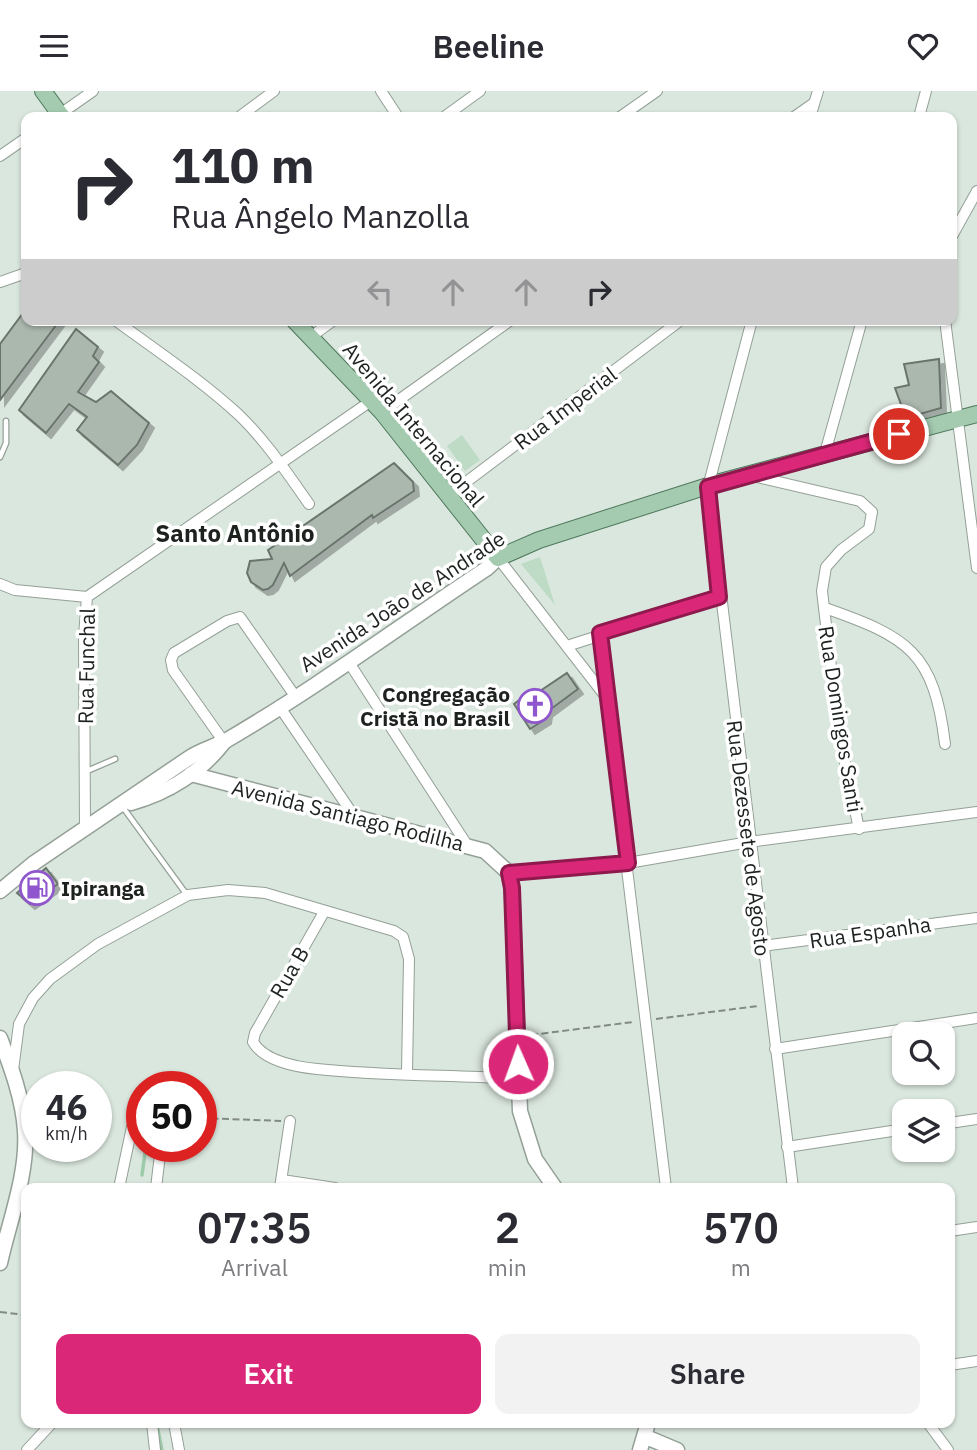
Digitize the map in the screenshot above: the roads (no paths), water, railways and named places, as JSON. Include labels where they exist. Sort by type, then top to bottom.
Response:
[{"type":"main road","points":[[43,91],[56,112]]},
{"type":"main road","name":"Avenida Internacional","points":[[301,326],[377,406],[498,558]]},
{"type":"main road","name":"Avenida João de Andrade","points":[[0,891],[23,871],[85,828],[122,806],[196,754],[219,743],[295,696],[486,569],[498,558],[539,540],[746,474],[977,414]]},
{"type":"main road","name":"Avenida João de Andrade","points":[[122,806],[150,798],[191,774],[209,762],[219,743]]},
{"type":"main road","points":[[209,762],[211,775],[216,781]]},
{"type":"main road","name":"Avenida Santiago Rodilha","points":[[191,774],[467,845],[485,851],[509,873]]},
{"type":"main road","name":"Avenida João de Andrade","points":[[0,878],[23,871]]},
{"type":"main road","points":[[509,873],[512,888],[520,1111],[526,1137],[552,1183]]},
{"type":"main road","points":[[0,1038],[13,1071],[25,1130],[25,1146],[0,1263]]},
{"type":"main road","points":[[645,1437],[677,1450]]},
{"type":"street","points":[[64,112],[93,91]]},
{"type":"street","points":[[246,112],[274,91]]},
{"type":"street","points":[[381,91],[395,112]]},
{"type":"street","points":[[451,112],[480,91]]},
{"type":"street","points":[[627,112],[657,91]]},
{"type":"street","points":[[811,112],[818,91]]},
{"type":"street","points":[[920,112],[926,91]]},
{"type":"street","points":[[801,112],[814,103]]},
{"type":"street","points":[[0,156],[21,141]]},
{"type":"street","points":[[957,227],[977,191]]},
{"type":"street","points":[[0,282],[21,275]]},
{"type":"street","points":[[124,326],[240,416],[309,504]]},
{"type":"street","points":[[312,336],[326,326]]},
{"type":"street","name":"Rua Funchal","points":[[85,828],[84,636],[87,597],[280,464],[502,326]]},
{"type":"street","name":"Rua Imperial","points":[[449,495],[673,326]]},
{"type":"street","points":[[708,487],[750,326]]},
{"type":"street","points":[[825,453],[860,326]]},
{"type":"street","points":[[947,326],[977,568]]},
{"type":"street","name":"Rua Domingos Santi","points":[[746,474],[860,501],[872,512],[869,529],[841,550],[826,567],[822,591],[839,734],[859,829]]},
{"type":"street","name":"Rua Dezessete de Agosto","points":[[708,487],[719,597],[792,1183]]},
{"type":"street","points":[[498,558],[606,697]]},
{"type":"street","points":[[0,585],[15,590],[87,597]]},
{"type":"street","points":[[567,646],[600,633],[719,597]]},
{"type":"street","points":[[825,608],[876,626],[905,644],[922,661],[941,708],[945,744]]},
{"type":"street","points":[[219,743],[173,670],[171,660],[174,653],[226,621],[240,617],[295,696]]},
{"type":"street","points":[[600,633],[665,1183]]},
{"type":"street","points":[[348,661],[467,845]]},
{"type":"street","points":[[279,706],[354,816]]},
{"type":"street","points":[[509,873],[628,863],[750,842],[977,812]]},
{"type":"street","points":[[13,1071],[19,1024],[33,999],[50,979],[98,944],[188,895],[245,890],[394,931],[405,941],[409,958],[407,1072],[519,1079]]},
{"type":"street","name":"Rua B","points":[[324,912],[255,1033],[253,1042],[260,1051],[297,1065],[407,1072]]},
{"type":"street","name":"Rua Espanha","points":[[762,946],[977,918]]},
{"type":"street","points":[[775,1049],[977,1018]]},
{"type":"street","points":[[955,1122],[977,1119]]},
{"type":"street","points":[[281,1183],[290,1121]]},
{"type":"street","points":[[788,1147],[892,1131]]},
{"type":"street","points":[[120,1183],[126,1155]]},
{"type":"street","points":[[157,1183],[159,1162]]},
{"type":"street","points":[[955,1230],[977,1227]]},
{"type":"street","points":[[955,1363],[977,1361]]},
{"type":"street","points":[[27,1450],[47,1428]]},
{"type":"street","points":[[153,1428],[155,1450]]},
{"type":"street","points":[[175,1428],[179,1450]]},
{"type":"street","points":[[932,1428],[948,1450]]},
{"type":"lane","points":[[0,457],[6,443],[6,421]]},
{"type":"lane","points":[[85,772],[115,759]]},
{"type":"lane","points":[[122,806],[188,895]]},
{"type":"waterway","points":[[142,1175],[144,1162]]},
{"type":"waterway","points":[[158,1428],[162,1450]]},
{"type":"place","name":"Congregação Cristã no Brasil","points":[[535,706]]},
{"type":"place","name":"Ipiranga","points":[[37,888]]},
{"type":"district","name":"Santo Antônio","points":[[235,533]]}]
